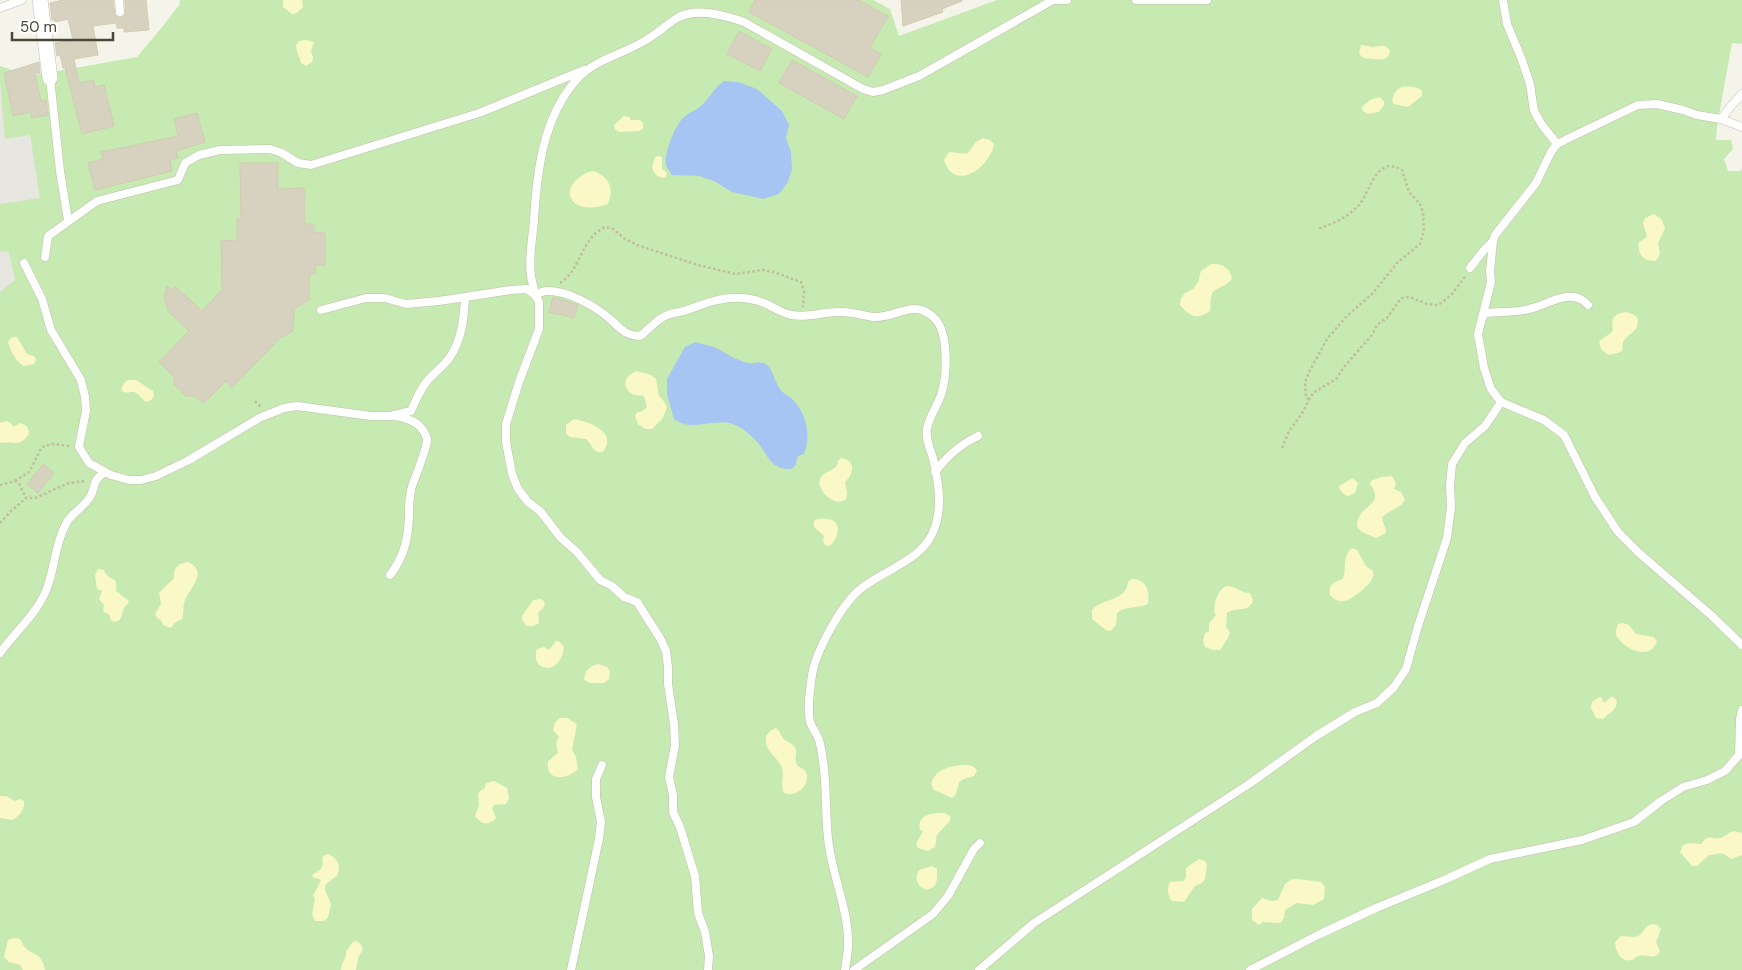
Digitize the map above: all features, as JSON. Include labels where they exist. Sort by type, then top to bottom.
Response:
[{"type":"street","points":[[40,0],[50,78]]},
{"type":"lane","points":[[0,8],[22,0]]},
{"type":"lane","points":[[119,0],[120,12]]},
{"type":"lane","points":[[45,257],[48,236],[96,201],[178,180],[186,164],[199,155],[220,150],[270,149],[282,153],[298,163],[311,165],[479,113],[590,67],[645,41],[679,17],[695,13],[715,14],[744,22],[863,89],[873,92],[884,90],[920,76],[1053,0],[1067,0]]},
{"type":"lane","points":[[1136,0],[1207,0]]},
{"type":"lane","points":[[1503,0],[1506,24],[1530,84],[1534,111],[1557,144]]},
{"type":"lane","points":[[590,67],[577,79],[556,109],[542,152],[536,187],[530,275],[538,302],[540,329],[519,382],[506,424],[506,442],[512,474],[518,489],[528,502],[540,511],[561,538],[577,552],[600,580],[612,586],[624,597],[637,602],[666,651],[675,745],[669,777],[673,795],[673,812],[680,827],[695,876],[698,913],[705,932],[709,956],[708,970]]},
{"type":"lane","points":[[50,78],[60,171],[68,220]]},
{"type":"lane","points":[[1721,119],[1742,94]]},
{"type":"lane","points":[[1742,127],[1721,119],[1697,116],[1683,110],[1657,104],[1638,105],[1557,144],[1546,159],[1536,183],[1495,235],[1490,271],[1491,282],[1478,334],[1484,368],[1491,389],[1501,402],[1544,420],[1564,435],[1595,498],[1618,532],[1742,645]]},
{"type":"lane","points":[[1470,268],[1493,241]]},
{"type":"lane","points":[[24,263],[42,299],[51,330],[82,380],[86,411],[79,447],[89,463],[105,472],[129,480],[141,480],[156,476],[189,460],[259,418],[284,408],[297,406],[413,420],[426,437],[427,442],[409,499],[407,538],[404,552],[399,564],[390,574]]},
{"type":"lane","points":[[321,310],[366,298],[385,298],[406,304],[511,290],[527,290],[535,295]]},
{"type":"lane","points":[[535,295],[546,291],[570,295],[588,303],[610,319],[618,328],[632,335],[640,336],[658,320],[671,313],[719,299],[745,297],[765,303],[780,312],[802,316],[850,312],[883,317],[912,308],[922,310],[936,320],[943,333],[945,362],[943,388],[926,432],[935,472],[939,502],[932,536],[924,547],[912,557],[858,591],[844,608],[832,628],[820,650],[813,672],[809,704],[810,724],[820,741],[824,763],[828,840],[846,917],[848,941],[845,970]]},
{"type":"lane","points":[[1481,320],[1485,313],[1530,309],[1543,303],[1572,296],[1583,298],[1588,304]]},
{"type":"lane","points":[[390,416],[411,411],[419,392],[449,358],[460,334],[465,297]]},
{"type":"lane","points":[[979,970],[1034,923],[1250,784],[1316,736],[1355,712],[1377,702],[1394,687],[1406,670],[1418,626],[1447,538],[1451,507],[1450,485],[1452,464],[1466,443],[1485,426],[1501,402]]},
{"type":"lane","points":[[935,472],[951,454],[978,436]]},
{"type":"lane","points":[[0,653],[32,615],[41,600],[47,589],[61,534],[68,520],[90,496],[97,478],[105,472]]},
{"type":"lane","points":[[1250,970],[1376,908],[1490,860],[1582,840],[1634,822],[1682,787],[1707,780],[1725,771],[1739,755],[1742,710]]},
{"type":"lane","points":[[571,970],[599,839],[601,822],[596,797],[596,779],[602,765]]},
{"type":"lane","points":[[854,970],[933,914],[948,896],[974,848],[980,843]]},
{"type":"path","points":[[1308,400],[1306,398],[1305,382],[1327,339],[1346,317],[1373,293],[1397,263],[1420,244],[1424,231],[1424,219],[1422,208],[1409,192],[1402,170],[1395,166],[1386,166],[1378,172],[1367,194],[1353,211],[1317,228]]},
{"type":"path","points":[[546,291],[569,278],[575,269],[580,255],[593,235],[606,227],[613,228],[637,245],[705,267],[735,274],[763,270],[787,276],[800,282],[804,290],[802,316]]},
{"type":"path","points":[[1282,448],[1289,431],[1301,415],[1308,400],[1317,390],[1336,379],[1372,335],[1377,324],[1387,318],[1402,298],[1410,296],[1427,304],[1441,304],[1462,282],[1470,268]]},
{"type":"path","points":[[0,484],[15,481],[29,472],[42,447],[51,444],[79,447]]},
{"type":"path","points":[[15,481],[19,484],[26,498]]},
{"type":"path","points":[[0,524],[11,510],[26,498],[35,498],[69,483],[95,482]]},
{"type":"shaded area","points":[[180,0],[873,0],[890,9],[899,36],[997,0],[1742,0],[1742,44],[1732,43],[1716,140],[1731,140],[1733,149],[1724,159],[1728,171],[1740,171],[1742,168],[1742,970],[0,970],[0,66],[30,76],[137,57],[179,5]]},
{"type":"shaded area","points":[[0,82],[5,139],[30,135],[40,198],[0,204]]},
{"type":"shaded area","points":[[0,251],[9,252],[15,280],[0,292]]},
{"type":"sand","points":[[283,0],[302,0],[303,7],[297,13],[292,14],[283,7]]},
{"type":"sand","points":[[299,41],[314,42],[311,51],[312,62],[306,66],[301,63],[296,45]]},
{"type":"sand","points":[[1361,45],[1384,46],[1390,50],[1387,58],[1365,58],[1359,53]]},
{"type":"sand","points":[[1402,87],[1418,88],[1422,91],[1422,96],[1408,107],[1394,104],[1392,101],[1394,94]]},
{"type":"sand","points":[[1379,97],[1384,101],[1384,105],[1379,112],[1368,114],[1363,111],[1362,107],[1370,100]]},
{"type":"sand","points":[[624,116],[629,117],[631,120],[640,120],[643,123],[643,128],[639,131],[619,132],[615,129],[614,125]]},
{"type":"sand","points":[[983,138],[990,140],[994,144],[986,161],[979,168],[963,176],[955,175],[949,170],[944,160],[949,152],[967,154],[976,142]]},
{"type":"sand","points":[[655,157],[662,157],[662,169],[667,173],[666,177],[657,175],[652,167]]},
{"type":"sand","points":[[594,171],[604,177],[609,184],[611,193],[608,204],[598,207],[582,207],[571,198],[571,188],[580,177]]},
{"type":"sand","points":[[1654,214],[1662,220],[1665,229],[1658,243],[1660,254],[1656,261],[1651,261],[1644,258],[1640,253],[1639,242],[1647,237],[1643,223],[1645,218]]},
{"type":"sand","points":[[1211,264],[1218,264],[1224,267],[1229,271],[1232,278],[1227,284],[1212,294],[1210,311],[1201,316],[1190,315],[1180,305],[1181,298],[1185,293],[1193,289],[1198,282],[1201,271]]},
{"type":"sand","points":[[1626,312],[1635,315],[1638,319],[1637,326],[1624,340],[1622,351],[1608,355],[1601,349],[1599,341],[1613,330],[1612,322],[1614,317]]},
{"type":"sand","points":[[12,337],[17,337],[27,354],[34,356],[36,360],[34,364],[24,366],[16,359],[8,342]]},
{"type":"sand","points":[[636,371],[651,375],[656,379],[659,396],[667,407],[663,418],[652,429],[645,429],[638,424],[635,416],[637,412],[641,412],[647,407],[644,396],[632,394],[626,388],[627,378]]},
{"type":"sand","points":[[129,380],[136,380],[153,391],[154,396],[151,400],[146,402],[134,392],[126,393],[122,391],[122,387]]},
{"type":"sand","points":[[574,419],[594,425],[605,434],[607,445],[603,452],[597,452],[586,439],[570,437],[566,434],[566,425]]},
{"type":"sand","points":[[7,421],[13,427],[20,423],[24,424],[28,428],[29,434],[22,441],[16,443],[0,443],[0,423]]},
{"type":"sand","points":[[842,458],[850,462],[852,472],[845,482],[846,499],[837,501],[832,500],[824,493],[821,488],[820,479],[837,466],[838,460]]},
{"type":"sand","points":[[1392,476],[1396,483],[1394,489],[1401,492],[1405,500],[1382,518],[1386,533],[1376,538],[1362,532],[1357,527],[1358,519],[1375,497],[1370,484],[1371,481],[1381,477]]},
{"type":"sand","points":[[1353,478],[1358,483],[1355,493],[1347,496],[1340,491],[1339,486]]},
{"type":"sand","points":[[830,519],[838,527],[837,535],[829,546],[825,545],[823,542],[824,536],[814,527],[814,521]]},
{"type":"sand","points":[[1352,548],[1357,550],[1366,566],[1373,571],[1373,577],[1368,585],[1355,596],[1347,600],[1338,601],[1330,595],[1330,588],[1343,578],[1346,558]]},
{"type":"sand","points":[[188,562],[195,566],[197,576],[184,604],[182,619],[171,628],[163,625],[155,614],[161,604],[159,593],[174,578],[174,571],[177,567]]},
{"type":"sand","points":[[98,569],[104,570],[115,581],[116,591],[129,601],[120,620],[114,622],[109,614],[103,612],[104,605],[99,599],[102,591],[97,589],[95,575]]},
{"type":"sand","points":[[1132,579],[1141,582],[1146,587],[1148,591],[1148,604],[1128,608],[1117,613],[1116,625],[1112,630],[1107,631],[1092,619],[1092,610],[1096,606],[1123,593],[1127,588],[1128,582]]},
{"type":"sand","points":[[1226,586],[1250,593],[1253,600],[1249,607],[1227,613],[1226,627],[1230,632],[1228,638],[1220,650],[1213,650],[1205,647],[1203,641],[1205,633],[1209,631],[1209,623],[1216,615],[1214,611],[1217,597]]},
{"type":"sand","points":[[541,599],[545,602],[544,607],[538,613],[539,623],[534,626],[527,626],[522,620],[522,616],[533,600]]},
{"type":"sand","points":[[1618,624],[1629,625],[1636,634],[1653,637],[1657,641],[1654,647],[1649,651],[1643,652],[1630,649],[1616,635]]},
{"type":"sand","points":[[556,641],[560,642],[564,647],[557,664],[546,668],[541,666],[537,662],[537,649],[544,647],[549,650]]},
{"type":"sand","points":[[598,664],[607,667],[610,672],[609,679],[604,683],[590,683],[584,680],[588,669]]},
{"type":"sand","points":[[1599,697],[1602,698],[1604,703],[1611,697],[1614,697],[1617,702],[1614,710],[1603,719],[1596,718],[1591,708],[1592,702]]},
{"type":"sand","points":[[559,718],[567,718],[577,724],[572,750],[576,757],[578,769],[563,777],[553,776],[548,768],[548,761],[558,753],[556,742],[559,737],[553,730]]},
{"type":"sand","points":[[776,728],[783,739],[794,746],[796,750],[796,763],[806,772],[807,777],[804,786],[793,794],[784,793],[782,769],[767,745],[766,736]]},
{"type":"sand","points":[[961,765],[972,766],[977,771],[974,776],[959,782],[956,794],[952,798],[934,790],[931,784],[939,772]]},
{"type":"sand","points":[[494,781],[507,788],[509,798],[506,804],[494,805],[492,808],[496,818],[491,822],[482,823],[475,816],[479,805],[478,794],[484,789],[486,783]]},
{"type":"sand","points":[[0,796],[6,796],[15,801],[20,799],[24,801],[22,812],[13,820],[0,818]]},
{"type":"sand","points":[[945,813],[951,817],[937,835],[935,847],[928,851],[918,848],[916,844],[923,831],[920,830],[919,826],[921,819],[927,815]]},
{"type":"sand","points":[[1734,831],[1742,833],[1742,855],[1731,859],[1722,854],[1709,855],[1697,866],[1692,866],[1680,852],[1683,845],[1690,843],[1701,844],[1706,838],[1721,838]]},
{"type":"sand","points":[[328,854],[338,862],[339,868],[337,876],[325,886],[331,905],[328,917],[324,921],[315,921],[312,914],[315,899],[313,896],[321,880],[312,875],[321,868],[323,865],[322,858]]},
{"type":"sand","points":[[1199,859],[1205,861],[1207,865],[1205,879],[1202,883],[1195,886],[1184,902],[1172,901],[1168,892],[1170,882],[1184,881],[1186,868]]},
{"type":"sand","points":[[932,866],[937,869],[937,880],[934,887],[926,890],[920,886],[917,876],[919,870]]},
{"type":"sand","points":[[1292,879],[1321,882],[1325,887],[1324,899],[1313,905],[1297,903],[1285,910],[1284,918],[1280,923],[1263,922],[1259,925],[1252,920],[1252,909],[1262,898],[1271,901],[1278,900],[1285,884]]},
{"type":"sand","points":[[1657,925],[1661,929],[1656,942],[1660,951],[1656,956],[1637,956],[1632,960],[1625,960],[1619,956],[1615,942],[1621,936],[1637,937],[1647,926]]},
{"type":"sand","points":[[20,939],[27,949],[39,957],[44,964],[45,970],[23,970],[20,965],[9,962],[4,957],[8,940]]},
{"type":"sand","points":[[354,941],[360,943],[363,949],[358,958],[356,970],[341,970],[346,951]]},
{"type":"water","points":[[724,81],[738,82],[757,89],[782,111],[789,125],[786,138],[791,152],[792,169],[788,182],[779,194],[763,199],[732,192],[714,181],[699,176],[672,175],[666,166],[668,147],[681,121],[686,115],[701,106]]},
{"type":"water","points":[[695,342],[714,347],[744,362],[758,362],[769,367],[781,391],[792,399],[805,419],[806,447],[804,454],[798,456],[796,464],[792,469],[779,467],[771,462],[754,438],[731,423],[718,422],[691,425],[674,419],[667,394],[667,379],[685,347]]},
{"type":"building","points":[[63,0],[113,0],[115,15],[120,18],[125,14],[125,0],[146,0],[149,30],[124,32],[124,28],[117,28],[116,23],[93,26],[98,55],[74,59],[79,83],[94,80],[95,87],[104,85],[114,126],[82,134],[65,68],[63,68],[60,55],[57,56],[55,43],[73,40],[68,19],[55,22],[52,20],[50,3]]},
{"type":"building","points":[[755,0],[858,0],[888,16],[870,48],[881,54],[868,77],[749,12]]},
{"type":"building","points":[[901,0],[962,1],[942,9],[943,12],[903,26]]},
{"type":"building","points":[[739,31],[772,49],[760,71],[727,54]]},
{"type":"building","points":[[792,60],[857,96],[844,119],[779,83]]},
{"type":"building","points":[[39,62],[40,73],[35,74],[41,101],[46,100],[48,115],[32,118],[31,112],[13,116],[4,73]]},
{"type":"building","points":[[197,113],[205,142],[176,151],[178,158],[170,160],[172,171],[95,190],[88,163],[103,159],[101,152],[178,136],[174,119]]},
{"type":"building","points":[[240,163],[278,163],[278,189],[304,188],[305,224],[314,224],[314,232],[325,233],[325,265],[315,265],[316,274],[309,274],[309,300],[294,309],[293,331],[280,338],[232,388],[226,381],[203,404],[195,396],[186,396],[174,384],[174,377],[159,362],[189,331],[168,311],[164,298],[167,286],[172,290],[175,286],[202,311],[222,290],[221,240],[237,241],[237,219],[241,219]]},
{"type":"building","points":[[553,297],[578,305],[574,318],[549,312]]},
{"type":"building","points":[[43,464],[54,473],[38,493],[27,484]]}]
